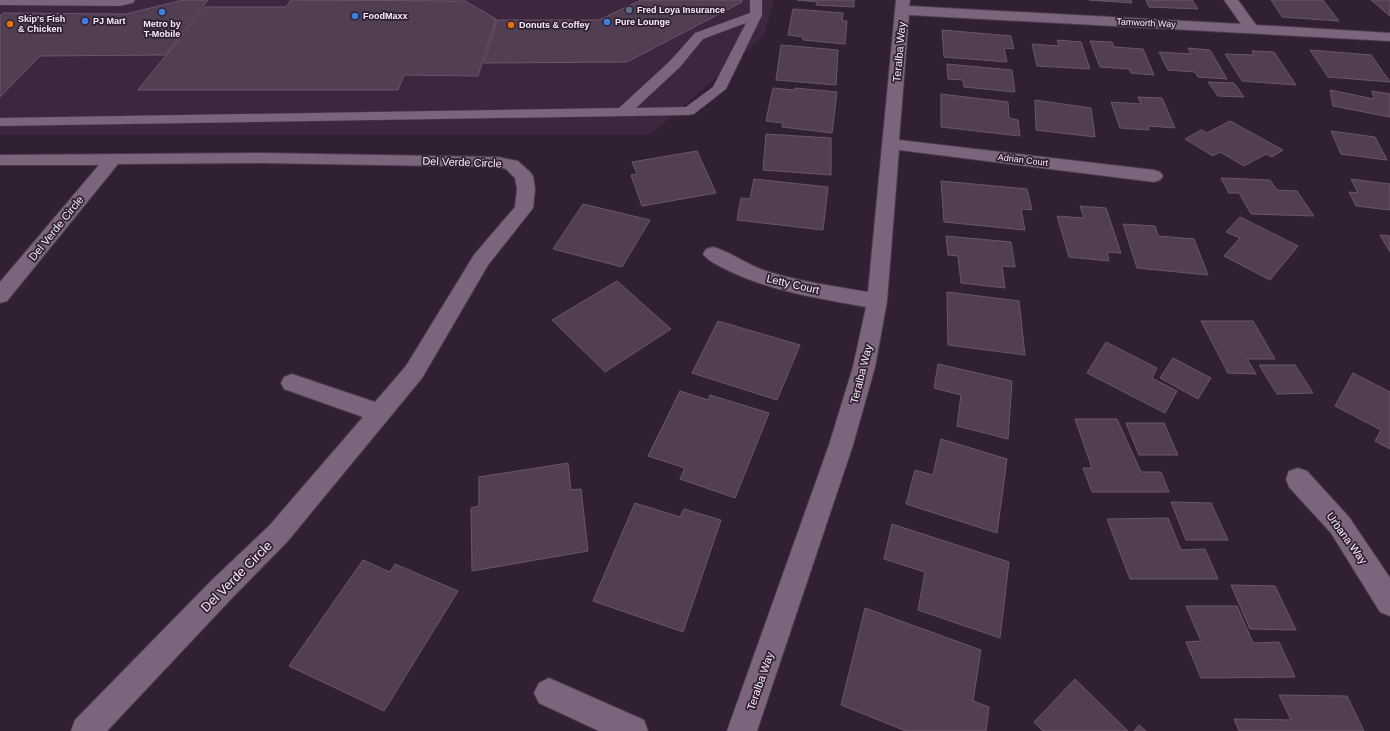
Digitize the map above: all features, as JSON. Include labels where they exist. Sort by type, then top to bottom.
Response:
[{"type":"street","points":[[1231,0],[1251,29]]},
{"type":"street","name":"Tamworth Way","points":[[902,5],[1390,37]]},
{"type":"street","name":"Teralba Way","points":[[742,731],[841,445],[864,368],[877,301],[902,5]]},
{"type":"street","name":"Adrian Court","points":[[891,144],[1154,176]]},
{"type":"street","name":"Del Verde Circle","points":[[0,160],[262,158],[498,162],[512,165],[524,176],[526,189],[524,208],[481,260],[414,372],[380,414],[278,534],[222,589],[86,731]]},
{"type":"street","name":"Del Verde Circle","points":[[0,296],[112,160]]},
{"type":"street","name":"Letty Court","points":[[713,254],[743,270],[762,277],[803,288],[877,301]]},
{"type":"street","points":[[292,383],[380,414]]},
{"type":"street","name":"Urbana Way","points":[[1298,478],[1340,525],[1390,603]]},
{"type":"street","points":[[549,693],[632,731]]},
{"type":"lane","points":[[0,1],[120,2],[129,0]]},
{"type":"lane","points":[[0,122],[689,111],[719,89],[756,15],[756,0]]},
{"type":"lane","points":[[624,111],[675,64],[699,36],[756,15]]},
{"type":"shaded area","points":[[0,0],[774,0],[764,36],[650,135],[0,135]]},
{"type":"building","points":[[183,0],[208,0],[165,55],[40,56],[0,97],[0,16],[3,13],[126,14]]},
{"type":"building","points":[[291,0],[465,1],[496,19],[478,76],[404,75],[398,90],[138,90],[205,7],[286,7]]},
{"type":"building","points":[[641,0],[742,0],[742,2],[627,62],[484,63],[497,20],[599,20]]},
{"type":"building","points":[[797,0],[854,0],[854,7],[816,5],[817,2]]},
{"type":"building","points":[[1089,0],[1131,0],[1132,3]]},
{"type":"building","points":[[1146,0],[1192,0],[1198,9],[1149,7]]},
{"type":"building","points":[[1271,0],[1323,0],[1339,21],[1282,17]]},
{"type":"building","points":[[1371,0],[1390,0],[1390,16]]},
{"type":"building","points":[[793,9],[843,13],[842,21],[847,21],[845,44],[803,40],[803,37],[788,35]]},
{"type":"building","points":[[942,30],[1011,36],[1014,49],[1004,48],[1007,62],[944,57]]},
{"type":"building","points":[[1057,40],[1081,42],[1090,69],[1037,66],[1032,44],[1059,46]]},
{"type":"building","points":[[1090,41],[1112,42],[1114,47],[1143,49],[1154,75],[1131,73],[1129,69],[1100,67]]},
{"type":"building","points":[[781,45],[838,50],[836,85],[776,80]]},
{"type":"building","points":[[1188,48],[1210,50],[1227,79],[1198,77],[1195,72],[1168,70],[1159,52],[1191,54]]},
{"type":"building","points":[[1310,50],[1371,55],[1390,82],[1328,77]]},
{"type":"building","points":[[1252,51],[1274,52],[1296,85],[1242,81],[1225,54],[1254,55]]},
{"type":"building","points":[[947,64],[1012,70],[1015,92],[964,87],[963,80],[948,79]]},
{"type":"building","points":[[1208,82],[1234,83],[1244,97],[1218,96]]},
{"type":"building","points":[[773,88],[794,90],[795,88],[837,92],[832,133],[782,127],[783,123],[766,121]]},
{"type":"building","points":[[1330,90],[1374,99],[1372,91],[1390,94],[1390,117],[1333,106]]},
{"type":"building","points":[[941,94],[1008,102],[1009,118],[1018,120],[1020,136],[941,127]]},
{"type":"building","points":[[1138,97],[1162,98],[1175,128],[1148,126],[1149,130],[1120,128],[1111,102],[1141,104]]},
{"type":"building","points":[[1035,100],[1091,108],[1095,137],[1036,130]]},
{"type":"building","points":[[1230,121],[1283,150],[1272,157],[1266,154],[1244,166],[1220,152],[1213,156],[1185,139],[1201,130],[1207,133]]},
{"type":"building","points":[[1331,131],[1375,137],[1387,160],[1341,154]]},
{"type":"building","points":[[766,134],[831,138],[831,175],[763,170]]},
{"type":"building","points":[[697,151],[716,193],[642,206],[631,175],[637,174],[632,162]]},
{"type":"building","points":[[1221,178],[1270,180],[1277,190],[1297,191],[1314,216],[1251,214],[1239,193],[1229,193]]},
{"type":"building","points":[[754,179],[828,187],[823,230],[737,220],[741,198],[750,199]]},
{"type":"building","points":[[1351,179],[1390,184],[1390,210],[1356,206],[1349,192],[1358,193]]},
{"type":"building","points":[[941,181],[1027,189],[1032,210],[1021,209],[1025,230],[944,222]]},
{"type":"building","points":[[583,204],[650,220],[622,267],[553,249]]},
{"type":"building","points":[[1080,206],[1106,208],[1121,253],[1107,252],[1109,261],[1069,257],[1057,216],[1084,218]]},
{"type":"building","points":[[1240,217],[1298,246],[1270,280],[1224,256],[1240,238],[1226,232]]},
{"type":"building","points":[[1123,224],[1155,226],[1158,236],[1194,239],[1208,275],[1137,268]]},
{"type":"building","points":[[1380,235],[1390,236],[1390,252]]},
{"type":"building","points":[[946,236],[1011,242],[1015,267],[1002,266],[1005,288],[961,283],[958,256],[948,255]]},
{"type":"building","points":[[617,281],[671,329],[605,372],[552,320]]},
{"type":"building","points":[[947,292],[1019,301],[1025,355],[948,345]]},
{"type":"building","points":[[718,321],[800,345],[777,400],[692,373]]},
{"type":"building","points":[[1201,321],[1253,321],[1275,359],[1247,359],[1256,374],[1228,373]]},
{"type":"building","points":[[1106,342],[1157,368],[1152,378],[1177,391],[1165,413],[1087,373]]},
{"type":"building","points":[[1173,358],[1211,378],[1198,399],[1160,378]]},
{"type":"building","points":[[938,364],[1012,381],[1008,439],[957,426],[961,395],[934,388]]},
{"type":"building","points":[[1259,365],[1295,365],[1313,393],[1277,394]]},
{"type":"building","points":[[1353,373],[1390,392],[1390,449],[1375,441],[1381,430],[1335,406]]},
{"type":"building","points":[[680,391],[708,400],[710,395],[769,413],[735,498],[680,479],[685,468],[648,456]]},
{"type":"building","points":[[1075,419],[1117,419],[1141,472],[1161,472],[1169,492],[1092,492],[1083,468],[1092,468]]},
{"type":"building","points":[[1126,423],[1164,423],[1178,455],[1139,455]]},
{"type":"building","points":[[941,439],[1007,459],[997,533],[906,504],[915,470],[933,475]]},
{"type":"building","points":[[568,463],[571,490],[581,489],[588,551],[472,571],[471,508],[479,506],[479,477]]},
{"type":"building","points":[[1171,502],[1211,503],[1228,540],[1186,540]]},
{"type":"building","points":[[635,503],[680,517],[684,509],[721,520],[683,632],[593,601]]},
{"type":"building","points":[[1168,518],[1181,550],[1205,549],[1218,579],[1130,579],[1107,519]]},
{"type":"building","points":[[892,524],[1009,562],[1000,638],[918,610],[925,572],[884,559]]},
{"type":"building","points":[[363,560],[390,572],[395,564],[458,591],[384,711],[289,666]]},
{"type":"building","points":[[1231,585],[1275,586],[1296,630],[1250,629]]},
{"type":"building","points":[[1186,606],[1237,606],[1253,643],[1279,642],[1295,677],[1201,678],[1186,642],[1201,641]]},
{"type":"building","points":[[865,608],[981,650],[973,701],[989,707],[986,731],[906,731],[841,705]]},
{"type":"building","points":[[1075,679],[1128,731],[1043,731],[1034,722]]},
{"type":"building","points":[[1279,695],[1347,696],[1364,731],[1239,731],[1234,719],[1291,720]]},
{"type":"building","points":[[1139,725],[1146,731],[1134,731]]},
{"type":"place","name":"Fred Loya Insurance","points":[[629,10]]},
{"type":"place","name":"Metro by T-Mobile","points":[[162,12]]},
{"type":"place","name":"FoodMaxx","points":[[355,16]]},
{"type":"place","name":"PJ Mart","points":[[85,21]]},
{"type":"place","name":"Pure Lounge","points":[[607,22]]},
{"type":"place","name":"Skip's Fish & Chicken","points":[[10,24]]},
{"type":"place","name":"Donuts & Coffey","points":[[511,25]]}]
